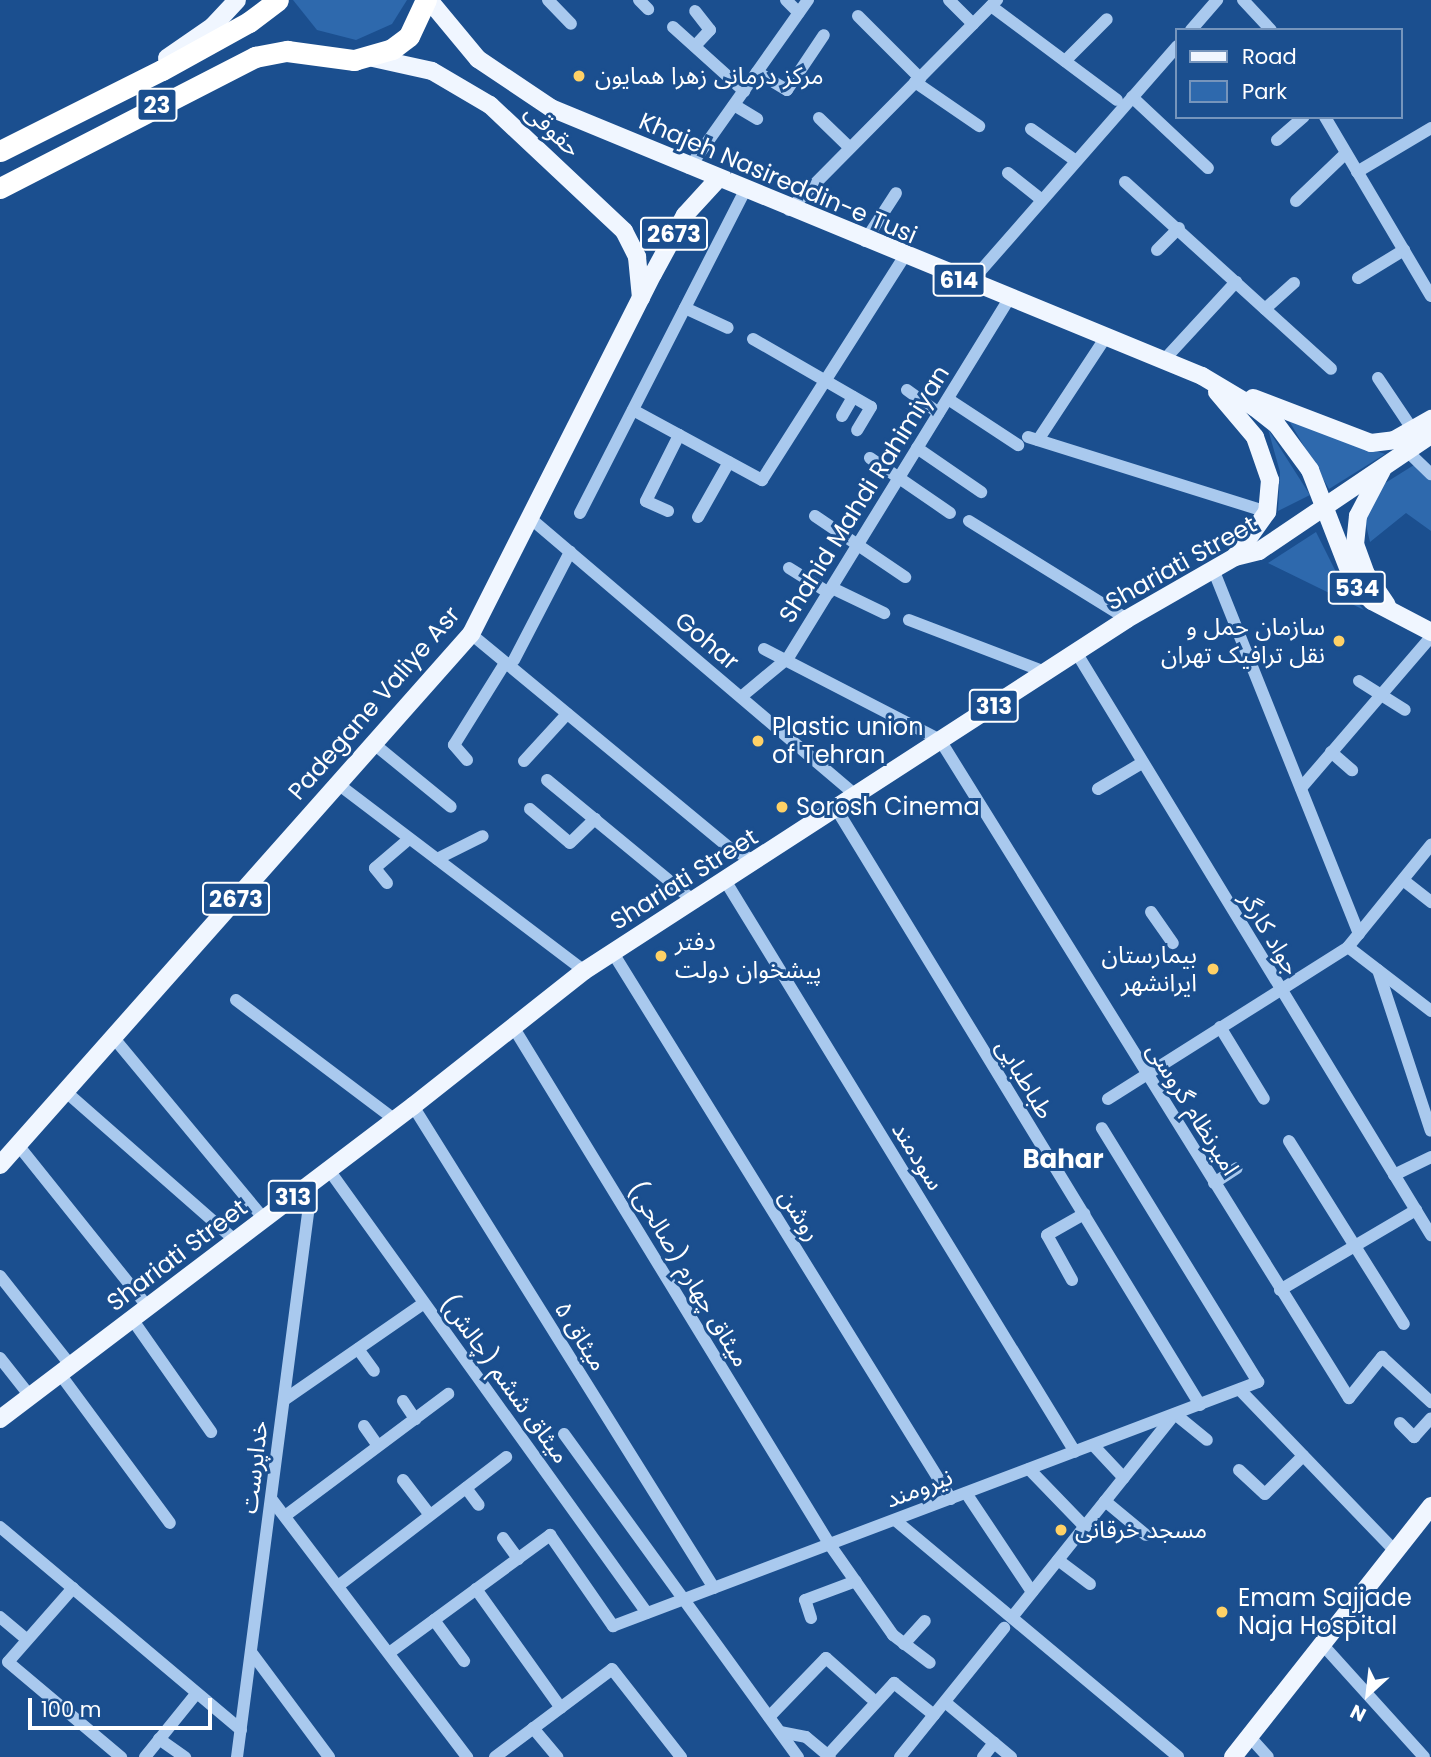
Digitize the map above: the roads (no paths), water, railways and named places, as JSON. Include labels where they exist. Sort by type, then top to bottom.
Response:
[{"type":"highway","points":[[373,58],[409,36],[427,0]]},
{"type":"highway","name":"23","points":[[0,151],[249,22],[278,1]]},
{"type":"highway","name":"23","points":[[0,188],[255,57],[287,51],[323,54],[335,59],[373,58]]},
{"type":"main road","points":[[121,89],[213,26],[237,0]]},
{"type":"main road","name":"Khajeh Nasireddin-e Tusi","points":[[427,0],[478,59],[551,108],[969,284],[1202,376],[1277,425],[1310,470],[1325,508]]},
{"type":"main road","name":"حقوقی","points":[[373,58],[432,71],[490,105],[624,230],[637,257],[641,298]]},
{"type":"main road","name":"Padegane Valiye Asr","points":[[0,1165],[471,634],[685,215],[718,179]]},
{"type":"main road","points":[[1202,376],[1245,423],[1261,448],[1270,480],[1267,512],[1235,557]]},
{"type":"main road","name":"Shariati Street","points":[[1202,376],[1371,443],[1422,432]]},
{"type":"main road","name":"Shariati Street","points":[[0,1419],[396,1120],[512,1025],[584,971],[726,883],[1127,619],[1235,557],[1259,551],[1325,508],[1406,450],[1431,418]]},
{"type":"main road","points":[[1386,462],[1363,501],[1354,537],[1366,574],[1391,611]]},
{"type":"main road","name":"534","points":[[1325,508],[1349,577],[1362,593],[1431,632]]},
{"type":"main road","points":[[1233,1757],[1431,1506]]},
{"type":"street","points":[[548,0],[571,24]]},
{"type":"street","points":[[786,0],[799,13]]},
{"type":"street","points":[[689,168],[808,0]]},
{"type":"street","points":[[949,0],[973,24]]},
{"type":"street","points":[[1193,28],[1217,0]]},
{"type":"street","points":[[1243,0],[1270,28]]},
{"type":"street","points":[[789,209],[994,3],[1116,100]]},
{"type":"street","points":[[695,11],[710,30],[695,46]]},
{"type":"street","points":[[858,16],[918,80],[979,126]]},
{"type":"street","points":[[1065,61],[1107,19]]},
{"type":"street","points":[[673,27],[744,91]]},
{"type":"street","points":[[757,72],[787,90],[824,35]]},
{"type":"street","points":[[969,284],[1176,47]]},
{"type":"street","points":[[1132,97],[1208,168]]},
{"type":"street","points":[[734,105],[757,119]]},
{"type":"street","points":[[819,118],[850,148]]},
{"type":"street","points":[[1277,140],[1301,119]]},
{"type":"street","points":[[1326,119],[1431,296]]},
{"type":"street","points":[[1357,172],[1431,128]]},
{"type":"street","points":[[1031,130],[1076,161]]},
{"type":"street","points":[[1296,201],[1346,153]]},
{"type":"street","points":[[1008,173],[1042,200]]},
{"type":"street","points":[[1125,182],[1179,228],[1331,369]]},
{"type":"street","points":[[580,513],[745,190]]},
{"type":"street","points":[[865,241],[896,193]]},
{"type":"street","points":[[1157,250],[1179,228]]},
{"type":"street","points":[[1357,278],[1404,250]]},
{"type":"street","points":[[633,410],[762,480],[904,257]]},
{"type":"street","points":[[1163,360],[1236,282]]},
{"type":"street","points":[[1265,309],[1294,283]]},
{"type":"street","name":"Shahid Mahdi Rahimiyan","points":[[741,697],[788,658],[1008,300]]},
{"type":"street","points":[[685,308],[728,328]]},
{"type":"street","points":[[1028,441],[1106,337]]},
{"type":"street","points":[[753,339],[871,407],[857,430]]},
{"type":"street","points":[[1378,378],[1422,432]]},
{"type":"street","points":[[907,390],[939,412]]},
{"type":"street","points":[[842,416],[853,397]]},
{"type":"street","points":[[948,399],[1028,441],[1267,512]]},
{"type":"street","points":[[668,511],[646,501],[679,435]]},
{"type":"street","points":[[918,448],[981,492]]},
{"type":"street","points":[[1406,450],[1431,474]]},
{"type":"street","points":[[870,458],[950,513]]},
{"type":"street","points":[[698,517],[729,463]]},
{"type":"street","points":[[815,516],[905,577]]},
{"type":"street","name":"Gohar","points":[[530,518],[857,796]]},
{"type":"street","points":[[969,522],[1127,619]]},
{"type":"street","points":[[467,760],[454,745],[511,663],[570,552]]},
{"type":"street","points":[[789,568],[884,613]]},
{"type":"street","points":[[1213,569],[1359,934]]},
{"type":"street","points":[[909,620],[1045,672]]},
{"type":"street","points":[[471,634],[511,663],[567,714],[732,849],[757,862]]},
{"type":"street","points":[[1301,788],[1431,637]]},
{"type":"street","points":[[764,649],[788,658],[940,740]]},
{"type":"street","name":"جواد کارگر","points":[[1076,652],[1431,1235]]},
{"type":"street","points":[[1359,681],[1405,710]]},
{"type":"street","points":[[523,761],[567,714]]},
{"type":"street","name":"امیرنظام گروسی","points":[[940,740],[1349,1398],[1382,1357],[1431,1402]]},
{"type":"street","points":[[374,744],[451,807]]},
{"type":"street","points":[[1331,752],[1352,771]]},
{"type":"street","points":[[1098,789],[1142,763]]},
{"type":"street","points":[[547,780],[695,902]]},
{"type":"street","points":[[338,784],[584,971]]},
{"type":"street","points":[[530,809],[570,843],[595,819]]},
{"type":"street","name":"طباطبایی","points":[[837,810],[1200,1405]]},
{"type":"street","points":[[437,859],[482,836]]},
{"type":"street","points":[[387,883],[375,868],[409,839]]},
{"type":"street","points":[[1108,1099],[1348,947],[1431,845]]},
{"type":"street","points":[[1403,880],[1431,902]]},
{"type":"street","name":"سودمند","points":[[726,883],[1075,1452]]},
{"type":"street","points":[[1151,912],[1173,943]]},
{"type":"street","points":[[1348,947],[1431,1011]]},
{"type":"street","name":"روشن","points":[[613,953],[951,1499]]},
{"type":"street","points":[[1378,970],[1431,1131]]},
{"type":"street","points":[[236,1000],[396,1120]]},
{"type":"street","name":"میثاق چهارم (صالحی)","points":[[512,1025],[830,1545],[904,1644],[930,1663]]},
{"type":"street","points":[[1220,1027],[1264,1099]]},
{"type":"street","points":[[113,1037],[264,1219]]},
{"type":"street","points":[[65,1091],[236,1241]]},
{"type":"street","name":"میثاق ۵","points":[[413,1106],[714,1588]]},
{"type":"street","points":[[1102,1128],[1258,1382],[1240,1390],[1395,1551]]},
{"type":"street","points":[[1289,1141],[1404,1324]]},
{"type":"street","points":[[18,1145],[148,1307]]},
{"type":"street","points":[[1394,1175],[1431,1157]]},
{"type":"street","points":[[1214,1183],[1237,1168]]},
{"type":"street","name":"میثاق ششم (چالش)","points":[[329,1170],[647,1613]]},
{"type":"street","name":"خداپرست","points":[[237,1757],[312,1183]]},
{"type":"street","points":[[1280,1290],[1416,1210]]},
{"type":"street","points":[[1072,1280],[1047,1235],[1084,1214]]},
{"type":"street","points":[[0,1276],[170,1523]]},
{"type":"street","points":[[284,1400],[424,1303]]},
{"type":"street","points":[[132,1319],[211,1432]]},
{"type":"street","points":[[358,1349],[374,1371]]},
{"type":"street","points":[[0,1358],[30,1396]]},
{"type":"street","name":"نیرومند","points":[[518,1559],[552,1536],[613,1626],[1240,1390]]},
{"type":"street","points":[[285,1516],[448,1394]]},
{"type":"street","points":[[403,1401],[415,1419]]},
{"type":"street","points":[[1013,1616],[1175,1414],[1207,1440]]},
{"type":"street","points":[[1400,1423],[1414,1437],[1431,1418]]},
{"type":"street","points":[[364,1426],[379,1446]]},
{"type":"street","points":[[564,1434],[798,1757]]},
{"type":"street","points":[[1093,1445],[1124,1478]]},
{"type":"street","points":[[1239,1470],[1265,1494],[1303,1456]]},
{"type":"street","points":[[338,1586],[506,1457]]},
{"type":"street","points":[[1030,1469],[1085,1527]]},
{"type":"street","points":[[403,1480],[430,1515]]},
{"type":"street","points":[[466,1488],[479,1505]]},
{"type":"street","points":[[966,1493],[1032,1592]]},
{"type":"street","points":[[272,1500],[467,1757]]},
{"type":"street","points":[[1105,1501],[1146,1535]]},
{"type":"street","points":[[895,1520],[1013,1616],[1178,1757]]},
{"type":"street","points":[[0,1527],[241,1730]]},
{"type":"street","points":[[388,1653],[518,1559],[503,1538]]},
{"type":"street","points":[[1058,1560],[1090,1584]]},
{"type":"street","points":[[811,1618],[805,1600],[856,1581]]},
{"type":"street","points":[[73,1588],[9,1664],[121,1757]]},
{"type":"street","points":[[476,1590],[561,1708]]},
{"type":"street","points":[[0,1617],[27,1640]]},
{"type":"street","points":[[434,1620],[464,1661]]},
{"type":"street","points":[[904,1644],[925,1621]]},
{"type":"street","points":[[901,1757],[1004,1628]]},
{"type":"street","points":[[1322,1644],[1424,1757]]},
{"type":"street","points":[[251,1652],[329,1757]]},
{"type":"street","points":[[769,1717],[825,1658],[871,1698]]},
{"type":"street","points":[[495,1757],[612,1669],[681,1757]]},
{"type":"street","points":[[780,1732],[806,1737],[829,1756],[894,1683],[934,1715]]},
{"type":"street","points":[[145,1757],[196,1694]]},
{"type":"street","points":[[945,1702],[1011,1757]]},
{"type":"street","points":[[533,1728],[557,1757]]},
{"type":"street","points":[[1249,1736],[1268,1757]]},
{"type":"street","points":[[159,1739],[185,1757]]},
{"type":"street","points":[[983,1757],[994,1743]]},
{"type":"place","name":"مرکز درمانی زهرا همایون","points":[[579,76]]},
{"type":"place","name":"سازمان حمل و نقل ترافیک تهران","points":[[1339,641]]},
{"type":"place","name":"Plastic union of Tehran","points":[[758,741]]},
{"type":"place","name":"Sorosh Cinema","points":[[782,807]]},
{"type":"place","name":"دفتر پیشخوان دولت","points":[[661,956]]},
{"type":"place","name":"بیمارستان ایرانشهر","points":[[1213,969]]},
{"type":"place","name":"مسجد خرقانی","points":[[1061,1530]]},
{"type":"place","name":"Emam Sajjade Naja Hospital","points":[[1222,1612]]},
{"type":"district","name":"Bahar","points":[[1063,1160]]}]
